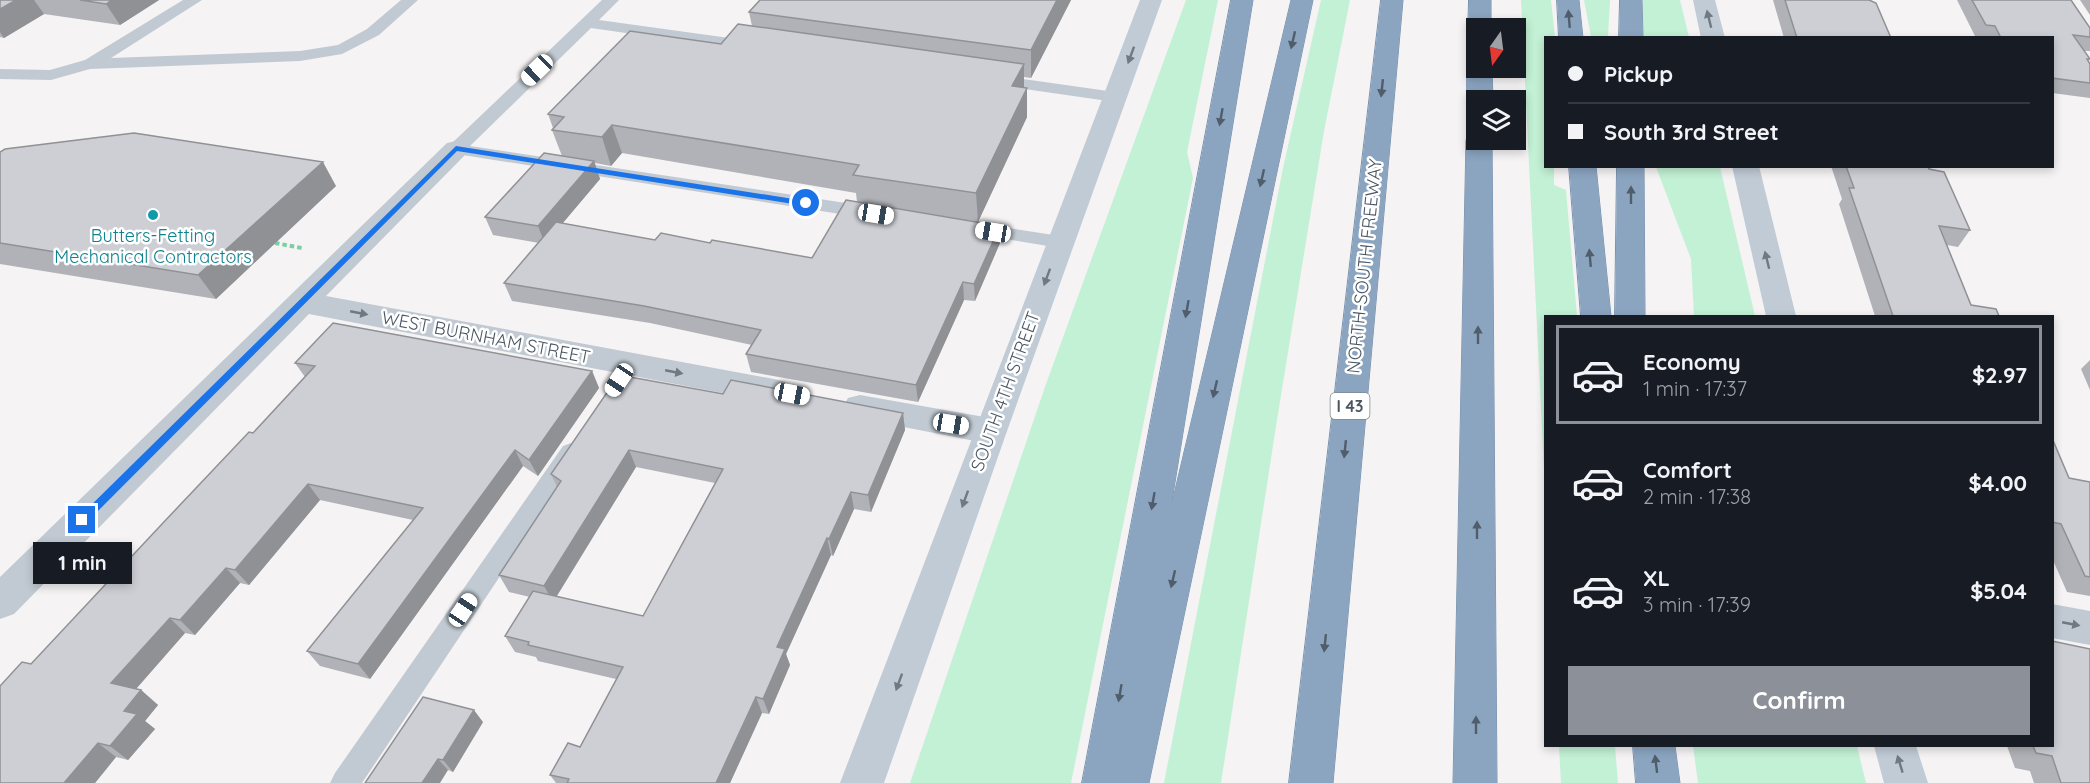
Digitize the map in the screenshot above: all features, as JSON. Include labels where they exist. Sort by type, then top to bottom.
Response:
[{"type":"highway","points":[[1104,783],[1242,0]]},
{"type":"highway","points":[[1127,783],[1302,0]]},
{"type":"highway","points":[[1480,0],[1480,18]]},
{"type":"highway","points":[[1568,0],[1571,36]]},
{"type":"highway","points":[[1631,0],[1631,36]]},
{"type":"highway","name":"NORTH-SOUTH FREEWAY","points":[[1311,783],[1390,15]]},
{"type":"highway","points":[[1475,783],[1479,150]]},
{"type":"highway","points":[[1582,168],[1596,315]]},
{"type":"highway","points":[[1630,168],[1630,315]]},
{"type":"highway","points":[[1654,747],[1658,783]]},
{"type":"street","name":"SOUTH 4TH STREET","points":[[862,783],[990,431],[1151,0]]},
{"type":"street","points":[[1704,0],[1713,36]]},
{"type":"street","points":[[0,602],[456,149]]},
{"type":"street","points":[[1745,168],[1781,315]]},
{"type":"street","name":"WEST BURNHAM STREET","points":[[301,302],[990,431]]},
{"type":"street","points":[[2054,621],[2090,628]]},
{"type":"street","points":[[1895,747],[1906,783]]},
{"type":"lane","points":[[89,64],[194,0]]},
{"type":"lane","points":[[0,74],[51,75],[89,64],[300,56],[342,49],[373,32],[410,0]]},
{"type":"lane","points":[[456,149],[611,0]]},
{"type":"lane","points":[[586,23],[763,48]]},
{"type":"lane","points":[[975,77],[1115,97]]},
{"type":"lane","points":[[456,149],[888,216]]},
{"type":"lane","points":[[946,225],[1060,242]]},
{"type":"lane","points":[[612,390],[630,364]]},
{"type":"lane","points":[[345,783],[586,429]]},
{"type":"path","points":[[275,243],[302,248]]},
{"type":"green space","points":[[1186,0],[1218,0],[1187,152],[1193,178],[1071,783],[910,783],[1046,384]]},
{"type":"green space","points":[[1321,0],[1350,0],[1324,131],[1221,783],[1164,783],[1283,168]]},
{"type":"green space","points":[[1521,0],[1551,0],[1555,36],[1544,36],[1544,168],[1554,168],[1554,185],[1566,190],[1577,315],[1544,315],[1544,471],[1525,78],[1526,18],[1522,18]]},
{"type":"green space","points":[[1584,0],[1610,0],[1608,36],[1591,36]]},
{"type":"green space","points":[[1643,0],[1680,0],[1689,36],[1643,36]]},
{"type":"green space","points":[[1656,168],[1720,168],[1755,315],[1694,315],[1691,259]]},
{"type":"green space","points":[[1559,747],[1615,747],[1618,783],[1561,783]]},
{"type":"green space","points":[[1693,747],[1857,747],[1866,783],[1698,783]]},
{"type":"building","points":[[0,0],[16,0],[0,9]]},
{"type":"building","points":[[80,0],[112,0],[106,4]]},
{"type":"building","points":[[760,0],[1057,0],[1031,50],[749,12]]},
{"type":"building","points":[[1785,0],[1869,0],[1876,3],[1890,36],[1796,36]]},
{"type":"building","points":[[1972,0],[2071,0],[2090,28],[2090,37],[2073,35],[2090,59],[2087,59],[2090,64],[2090,83],[2054,78],[2054,36],[2000,36],[1995,26],[1986,25]]},
{"type":"building","points":[[738,24],[1024,64],[1012,86],[1027,88],[976,193],[853,175],[859,165],[612,125],[602,137],[552,130],[564,117],[548,114],[630,31],[721,44]]},
{"type":"building","name":"Butters-Fetting Mechanical Contractors","points":[[134,133],[323,162],[198,275],[0,243],[0,152],[5,149]]},
{"type":"building","points":[[544,153],[594,161],[538,226],[485,217]]},
{"type":"building","points":[[1847,168],[1929,168],[1944,172],[1970,230],[1939,226],[1971,305],[1996,309],[1999,315],[1893,315],[1849,188],[1854,188]]},
{"type":"building","points":[[846,200],[1000,226],[974,284],[963,282],[916,385],[746,354],[761,330],[644,306],[504,283],[556,222],[655,240],[661,233],[710,243],[712,240],[812,258]]},
{"type":"building","points":[[333,323],[592,371],[529,460],[515,450],[358,664],[307,651],[423,508],[308,484],[235,570],[226,568],[180,620],[170,618],[111,683],[141,690],[124,711],[137,714],[110,746],[98,743],[64,783],[0,783],[0,686],[22,662],[31,664],[249,432],[253,433],[315,366],[295,363]]},
{"type":"building","points":[[619,375],[723,394],[731,380],[903,413],[868,495],[851,492],[829,539],[827,538],[777,647],[785,649],[763,699],[756,697],[716,783],[567,783],[569,779],[550,775],[568,743],[580,747],[623,667],[528,645],[529,642],[505,636],[533,591],[643,616],[723,469],[629,450],[544,586],[499,575],[561,481],[551,474]]},
{"type":"building","points":[[2054,443],[2069,478],[2090,482],[2090,577],[2085,576],[2061,524],[2054,522]]},
{"type":"building","points":[[2054,641],[2090,649],[2090,783],[2061,783],[2052,756],[2036,753],[2033,747],[2054,747]]},
{"type":"building","points":[[423,697],[474,710],[443,760],[438,759],[422,783],[365,783]]},
{"type":"place","name":"Butters-Fetting Mechanical Contractors","points":[[153,215]]},
{"type":"route","points":[[82,520],[456,149],[806,203]]}]
